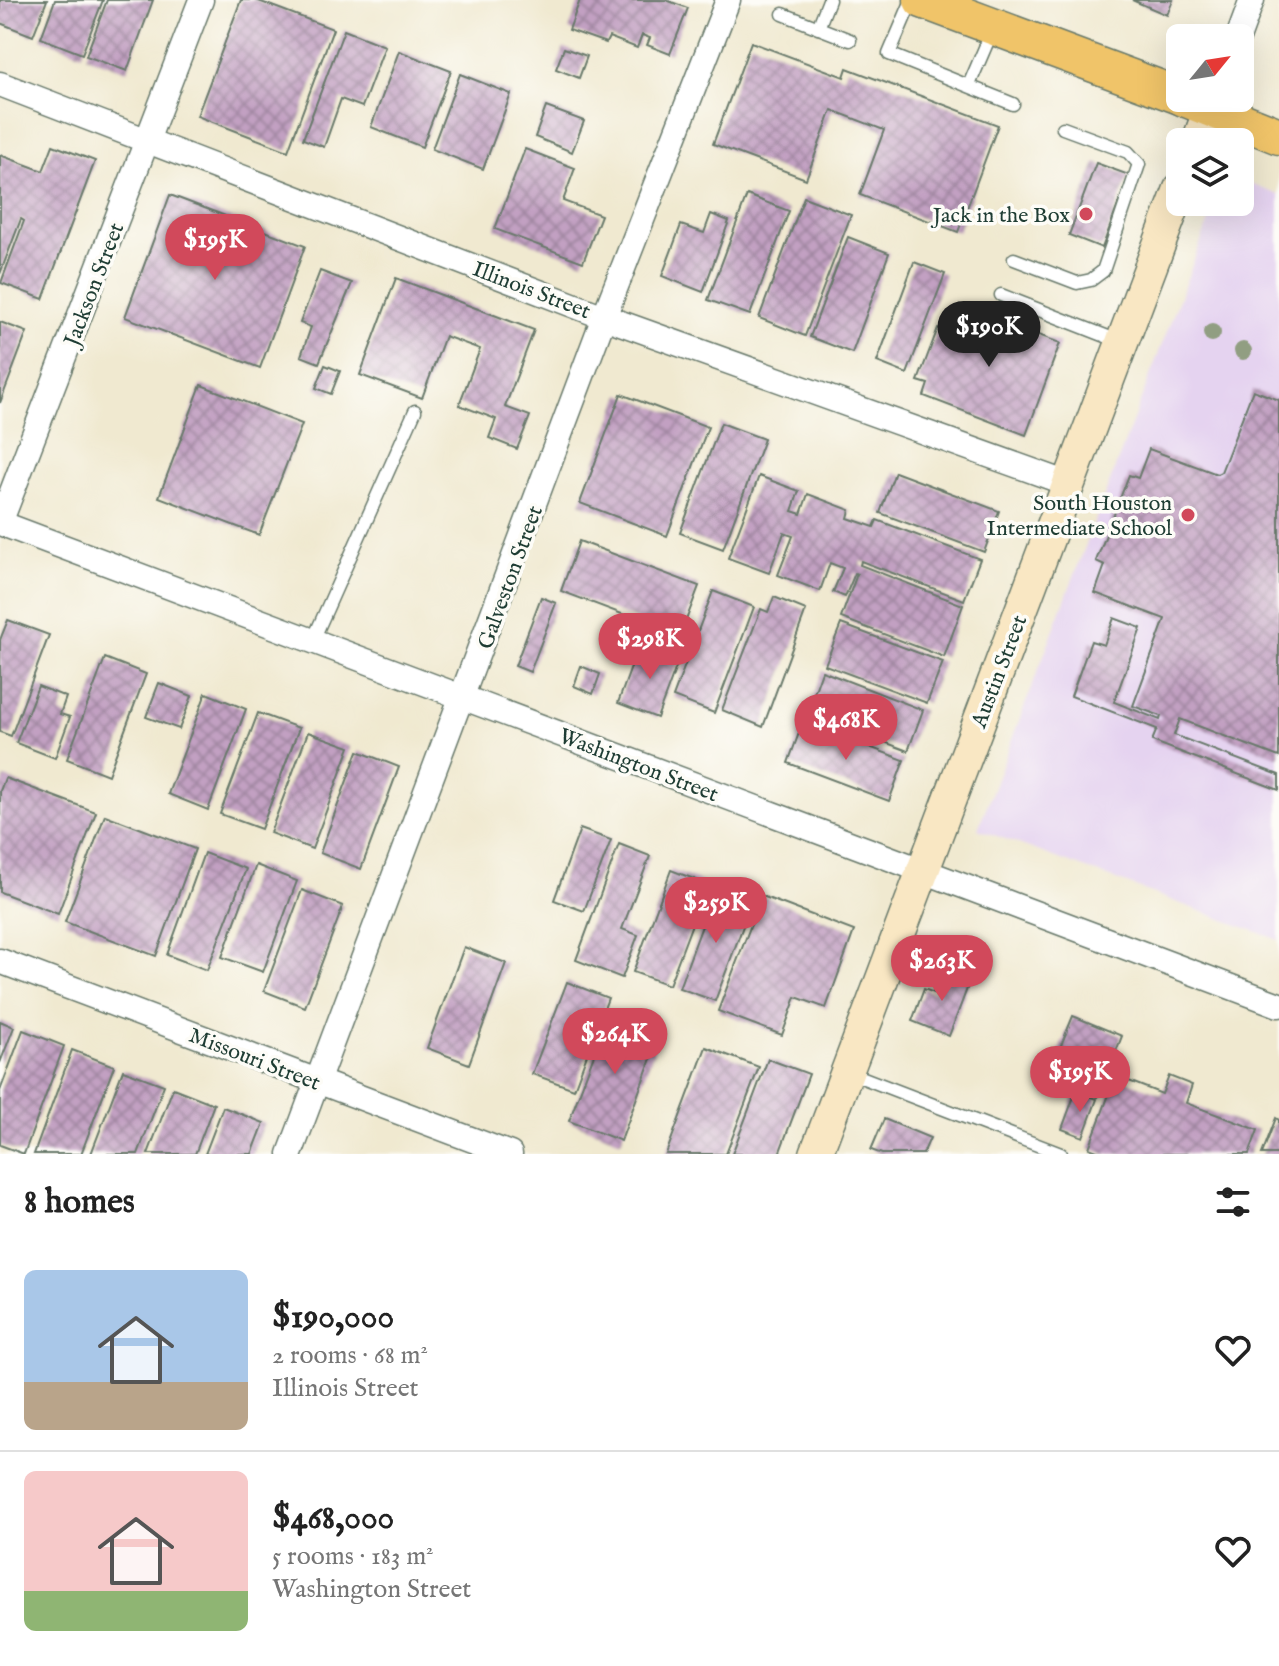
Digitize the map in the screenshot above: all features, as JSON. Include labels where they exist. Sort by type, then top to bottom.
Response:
[{"type":"main road","points":[[922,0],[1166,96]]},
{"type":"main road","points":[[1206,112],[1279,136]]},
{"type":"street","name":"Jackson Street","points":[[0,523],[201,0]]},
{"type":"street","name":"Galveston Street","points":[[290,1154],[465,697],[604,317],[728,0]]},
{"type":"street","points":[[1243,24],[1252,0]]},
{"type":"street","name":"Illinois Street","points":[[0,84],[604,317],[1069,484]]},
{"type":"street","name":"Austin Street","points":[[816,1154],[1170,216]]},
{"type":"street","name":"Washington Street","points":[[0,523],[1279,1005]]},
{"type":"street","name":"Missouri Street","points":[[0,961],[510,1154]]},
{"type":"lane","points":[[818,28],[829,0]]},
{"type":"lane","points":[[912,0],[889,54],[1013,104]]},
{"type":"lane","points":[[783,14],[850,40]]},
{"type":"lane","points":[[969,85],[994,27]]},
{"type":"lane","points":[[1014,259],[1077,283],[1091,280],[1103,271],[1111,253],[1139,164],[1128,152],[1063,128]]},
{"type":"lane","points":[[1001,295],[1122,343]]},
{"type":"lane","points":[[313,640],[415,411]]},
{"type":"lane","points":[[848,1072],[1061,1154]]},
{"type":"shaded area","name":"South Houston Intermediate School","points":[[1254,185],[1279,195],[1279,940],[978,829],[1211,216],[1254,216]]},
{"type":"building","points":[[0,0],[47,0],[33,36],[0,23]]},
{"type":"building","points":[[55,0],[103,0],[82,54],[41,38]]},
{"type":"building","points":[[107,0],[153,0],[127,71],[86,56]]},
{"type":"building","points":[[241,0],[256,0],[333,29],[288,151],[197,116]]},
{"type":"building","points":[[580,0],[666,0],[688,8],[670,54],[647,45],[650,38],[642,35],[637,48],[609,37],[606,43],[569,30]]},
{"type":"building","points":[[1132,0],[1173,0],[1167,15]]},
{"type":"building","points":[[344,30],[385,46],[362,107],[341,99],[324,147],[303,139]]},
{"type":"building","points":[[751,42],[844,77],[847,68],[998,125],[958,232],[860,195],[884,130],[832,110],[806,179],[713,144]]},
{"type":"building","points":[[564,48],[587,56],[579,78],[556,69]]},
{"type":"building","points":[[399,51],[451,71],[422,147],[371,127]]},
{"type":"building","points":[[460,74],[511,94],[483,169],[432,149]]},
{"type":"building","points":[[546,107],[584,121],[572,152],[535,137]]},
{"type":"building","points":[[53,145],[95,161],[43,299],[1,283],[24,221],[21,219],[0,274],[0,155],[43,171]]},
{"type":"building","points":[[525,149],[575,168],[563,201],[601,215],[583,262],[495,229]]},
{"type":"building","points":[[1096,163],[1129,175],[1102,248],[1069,235]]},
{"type":"building","points":[[170,195],[305,246],[260,368],[125,317]]},
{"type":"building","points":[[747,195],[789,211],[750,315],[708,300]]},
{"type":"building","points":[[804,197],[851,215],[805,336],[759,318]]},
{"type":"building","points":[[711,214],[729,221],[703,292],[662,276],[681,225],[704,233]]},
{"type":"building","points":[[848,237],[889,253],[852,353],[810,337]]},
{"type":"building","points":[[914,262],[945,274],[907,374],[877,362]]},
{"type":"building","points":[[320,271],[352,283],[319,363],[301,356],[311,327],[300,323]]},
{"type":"building","points":[[396,278],[534,330],[505,407],[530,416],[517,449],[489,438],[496,419],[459,405],[480,349],[445,336],[422,398],[360,375]]},
{"type":"building","points":[[960,305],[1060,343],[1026,435],[924,396],[928,384],[918,381],[938,328],[950,333]]},
{"type":"building","points":[[0,322],[27,332],[0,403]]},
{"type":"building","points":[[325,365],[340,371],[331,394],[316,388]]},
{"type":"building","points":[[201,385],[302,424],[259,535],[159,497]]},
{"type":"building","points":[[1253,390],[1279,400],[1279,757],[1180,719],[1174,735],[1279,775],[1279,790],[1152,741],[1157,729],[1071,696],[1091,641],[1104,645],[1114,618],[1141,628],[1114,702],[1160,720],[1161,716],[1133,706],[1165,619],[1095,593],[1105,565],[1096,561],[1129,475],[1138,478],[1149,449],[1217,474],[1221,472]]},
{"type":"building","points":[[621,394],[708,427],[667,536],[580,503]]},
{"type":"building","points":[[721,423],[764,439],[723,549],[680,533]]},
{"type":"building","points":[[895,472],[999,511],[984,552],[880,513]]},
{"type":"building","points":[[759,476],[799,491],[792,511],[801,514],[808,494],[850,510],[848,518],[874,527],[877,520],[980,559],[964,600],[861,561],[860,565],[963,605],[944,657],[841,618],[855,573],[845,597],[833,592],[843,568],[830,563],[820,591],[778,575],[793,536],[784,533],[769,573],[728,558]]},
{"type":"building","points":[[579,541],[699,586],[680,636],[561,591]]},
{"type":"building","points":[[713,591],[754,607],[714,713],[673,697]]},
{"type":"building","points":[[541,597],[556,603],[530,672],[515,666]]},
{"type":"building","points":[[774,597],[806,610],[763,727],[722,710],[761,609],[768,612]]},
{"type":"building","points":[[8,620],[49,635],[11,736],[0,732],[0,640]]},
{"type":"building","points":[[841,624],[943,662],[927,703],[825,665]]},
{"type":"building","points":[[663,645],[682,651],[657,718],[618,703],[637,651],[658,659]]},
{"type":"building","points":[[105,658],[146,674],[108,775],[67,759]]},
{"type":"building","points":[[581,666],[600,674],[593,694],[574,686]]},
{"type":"building","points":[[822,671],[923,710],[908,751],[807,713]]},
{"type":"building","points":[[159,683],[192,696],[179,729],[146,717]]},
{"type":"building","points":[[38,686],[66,697],[60,714],[70,717],[55,758],[16,743]]},
{"type":"building","points":[[206,693],[246,709],[208,810],[168,794]]},
{"type":"building","points":[[258,713],[299,728],[261,829],[220,814]]},
{"type":"building","points":[[803,722],[904,760],[889,801],[788,763]]},
{"type":"building","points":[[308,732],[350,747],[312,849],[270,833]]},
{"type":"building","points":[[358,751],[399,767],[361,869],[320,853]]},
{"type":"building","points":[[5,778],[96,812],[58,914],[0,892],[0,791]]},
{"type":"building","points":[[105,815],[195,849],[156,956],[65,922]]},
{"type":"building","points":[[580,829],[611,840],[584,911],[554,900]]},
{"type":"building","points":[[619,844],[650,856],[622,929],[638,935],[622,978],[576,960]]},
{"type":"building","points":[[204,853],[246,869],[207,970],[167,955]]},
{"type":"building","points":[[256,865],[297,881],[263,972],[222,957]]},
{"type":"building","points":[[671,870],[707,884],[669,985],[633,972]]},
{"type":"building","points":[[716,888],[752,902],[715,1001],[679,988]]},
{"type":"building","points":[[302,890],[343,906],[305,1007],[264,991]]},
{"type":"building","points":[[762,896],[854,931],[826,1008],[796,997],[782,1035],[718,1011]]},
{"type":"building","points":[[464,947],[506,963],[469,1064],[427,1048]]},
{"type":"building","points":[[943,968],[971,978],[949,1036],[912,1021],[924,989],[934,993]]},
{"type":"building","points":[[567,982],[608,998],[574,1089],[532,1074]]},
{"type":"building","points":[[610,1012],[661,1031],[621,1141],[569,1121]]},
{"type":"building","points":[[1073,1016],[1122,1036],[1098,1097],[1048,1077]]},
{"type":"building","points":[[0,1021],[14,1027],[0,1063]]},
{"type":"building","points":[[23,1030],[64,1046],[24,1154],[0,1145],[0,1091]]},
{"type":"building","points":[[706,1047],[759,1067],[726,1154],[666,1154]]},
{"type":"building","points":[[72,1050],[114,1066],[81,1154],[34,1154]]},
{"type":"building","points":[[768,1059],[809,1074],[779,1154],[732,1154]]},
{"type":"building","points":[[123,1070],[164,1085],[138,1154],[91,1154]]},
{"type":"building","points":[[1116,1076],[1162,1094],[1169,1076],[1192,1085],[1186,1103],[1258,1130],[1249,1154],[1105,1154],[1089,1148]]},
{"type":"building","points":[[173,1088],[214,1104],[195,1154],[148,1154]]},
{"type":"building","points":[[1076,1091],[1097,1099],[1083,1137],[1062,1129]]},
{"type":"building","points":[[223,1107],[264,1123],[252,1154],[205,1154]]},
{"type":"building","points":[[1276,1118],[1279,1120],[1279,1154],[1262,1154]]},
{"type":"building","points":[[884,1119],[930,1138],[923,1154],[882,1154],[871,1150]]},
{"type":"place","name":"Jack in the Box","points":[[1086,214]]},
{"type":"place","name":"South Houston Intermediate School","points":[[1188,515]]}]
